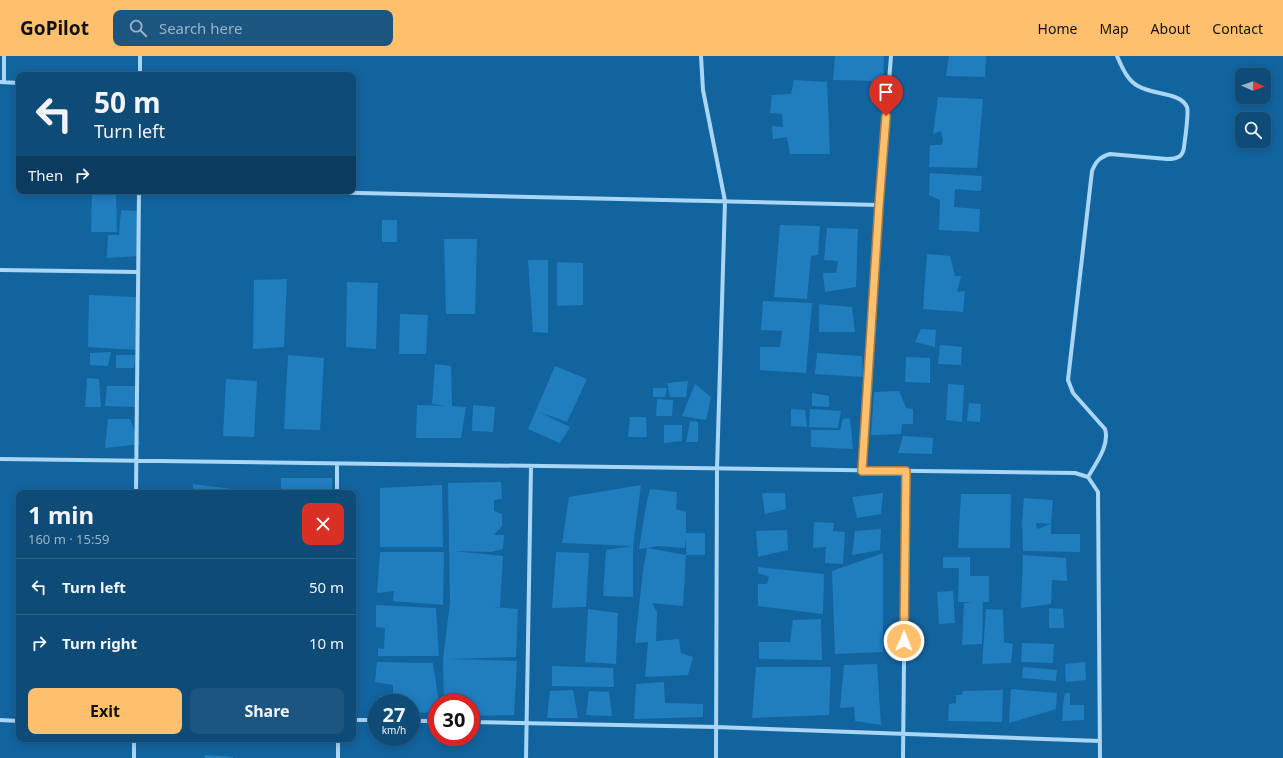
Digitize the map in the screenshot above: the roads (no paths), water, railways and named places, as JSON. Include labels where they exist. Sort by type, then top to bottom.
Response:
[{"type":"street","points":[[4,56],[2,82],[16,83]]},
{"type":"street","points":[[140,56],[140,72]]},
{"type":"street","points":[[701,56],[703,90],[725,201],[717,469],[716,758]]},
{"type":"street","points":[[862,471],[879,205],[891,56]]},
{"type":"street","points":[[1088,477],[1106,444],[1107,436],[1105,429],[1073,393],[1068,380],[1092,171],[1095,162],[1103,156],[1110,154],[1167,159],[1176,159],[1181,156],[1184,149],[1188,108],[1184,101],[1175,96],[1156,93],[1137,86],[1125,73],[1117,56]]},
{"type":"street","points":[[356,193],[879,205]]},
{"type":"street","points":[[136,490],[139,194]]},
{"type":"street","points":[[0,270],[138,272]]},
{"type":"street","points":[[0,460],[906,471],[1075,474],[1088,477],[1098,492],[1100,758]]},
{"type":"street","points":[[337,464],[337,490]]},
{"type":"street","points":[[526,758],[531,467]]},
{"type":"street","points":[[903,758],[906,471]]},
{"type":"street","points":[[0,720],[16,721]]},
{"type":"street","points":[[356,720],[368,720]]},
{"type":"street","points":[[480,722],[716,727],[1100,741]]},
{"type":"street","points":[[134,742],[134,758]]},
{"type":"street","points":[[338,742],[338,758]]}]
